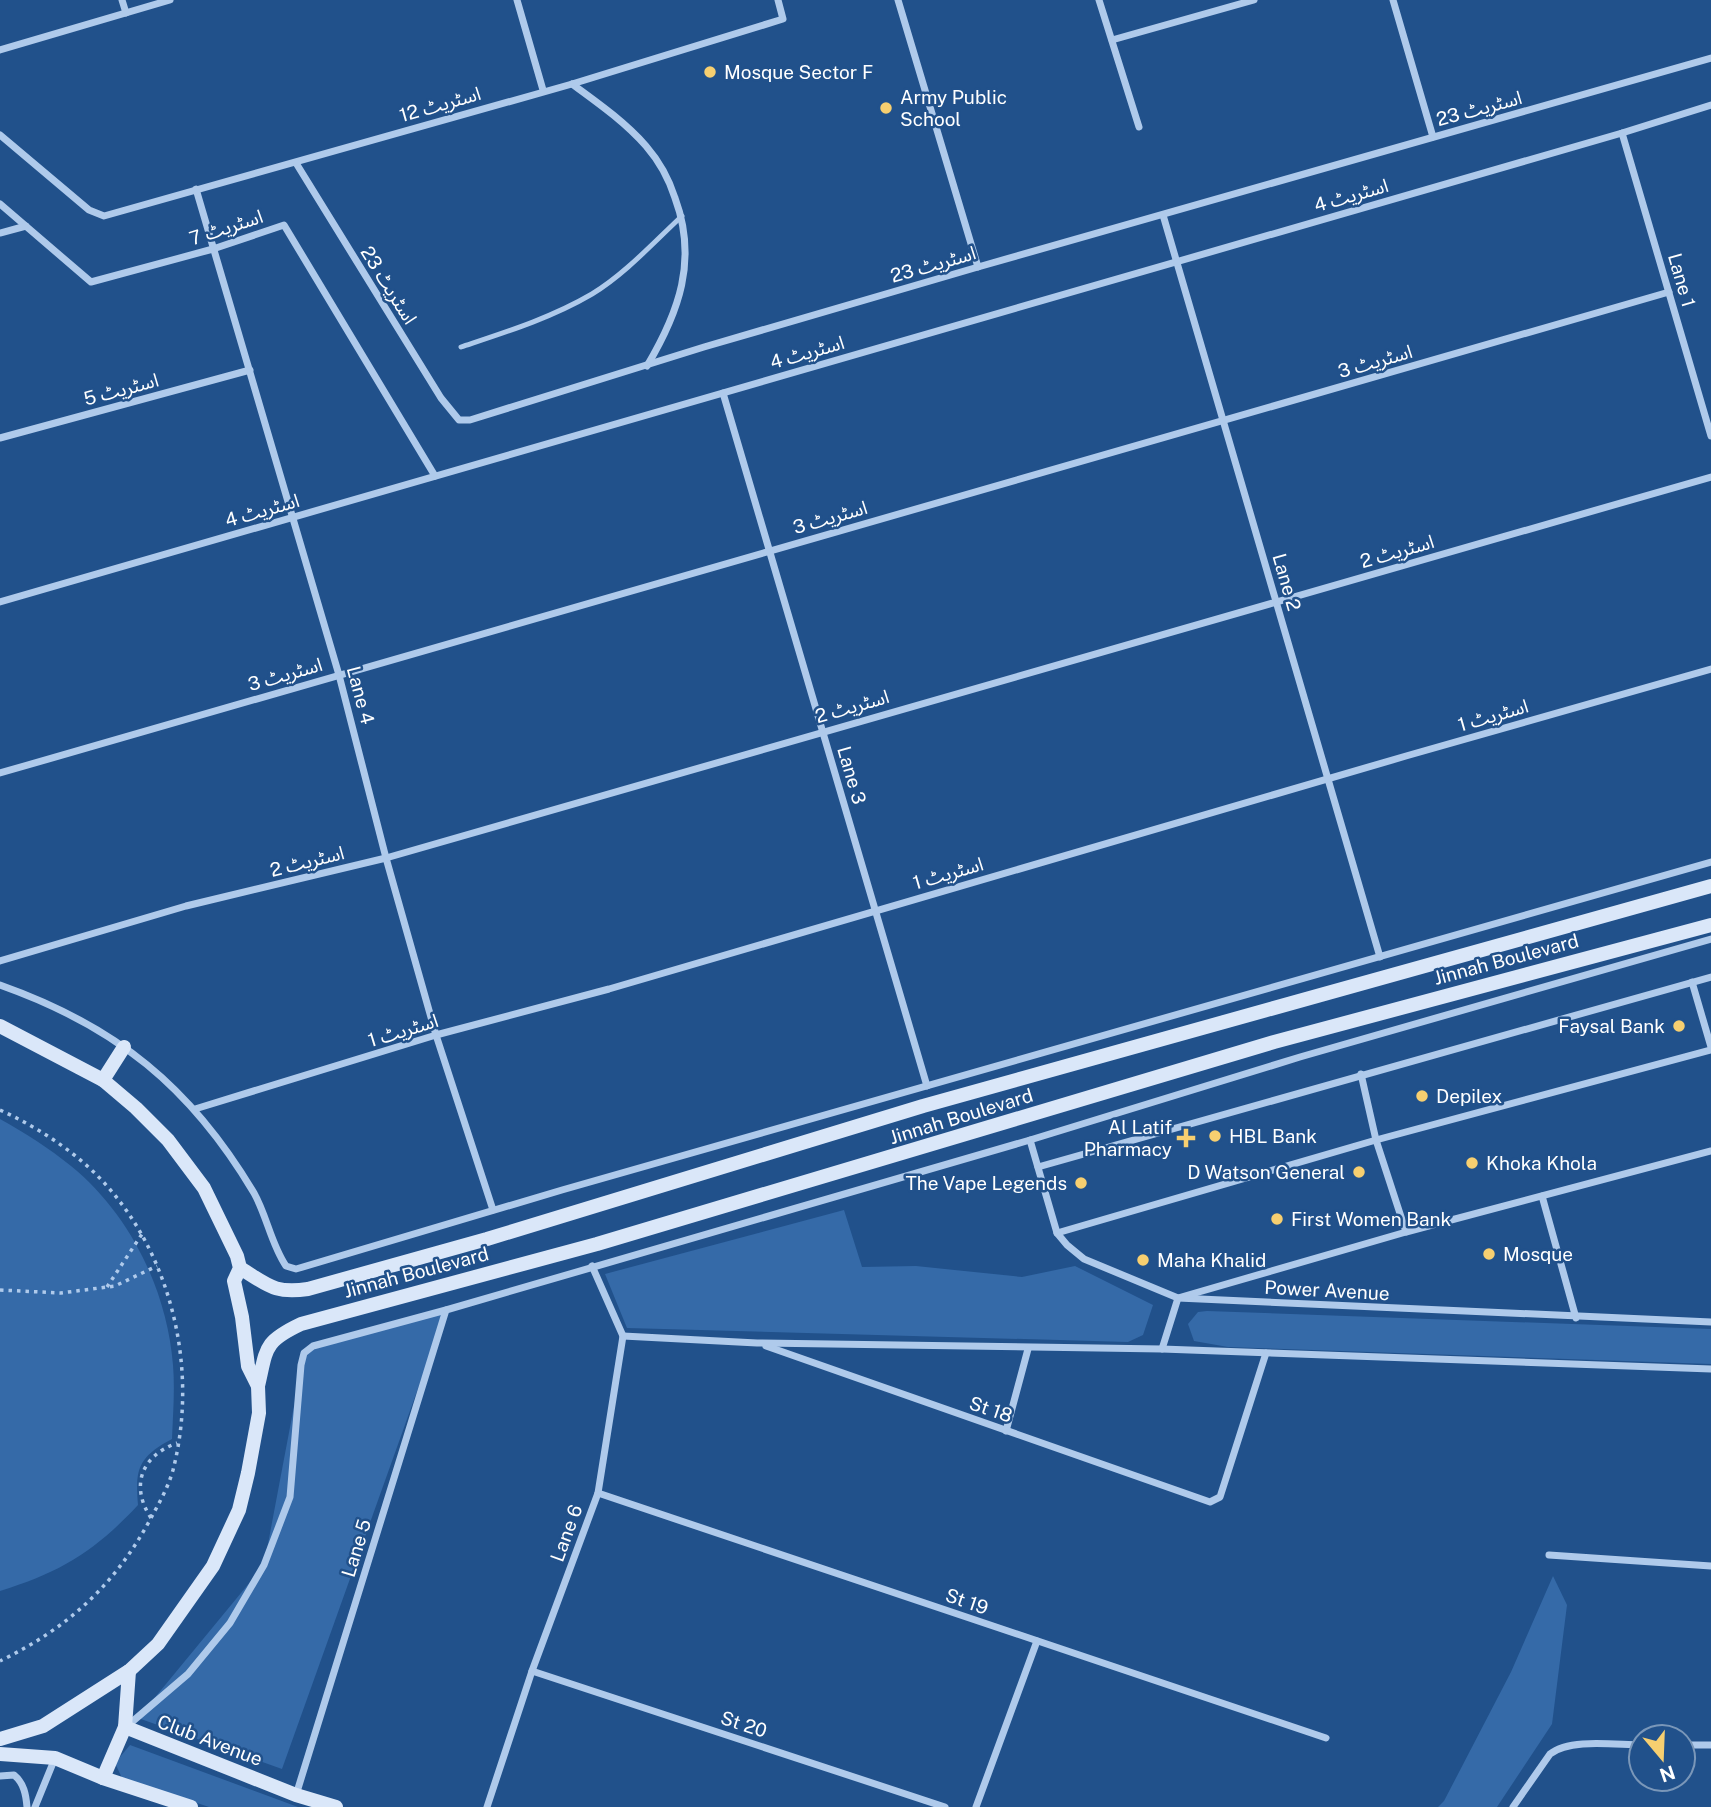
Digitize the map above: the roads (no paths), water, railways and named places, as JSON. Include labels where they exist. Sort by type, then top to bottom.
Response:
[{"type":"street","points":[[122,0],[126,13]]},
{"type":"street","points":[[0,50],[170,0]]},
{"type":"street","points":[[517,0],[543,90]]},
{"type":"street","name":"اسٹریٹ 12","points":[[0,135],[89,210],[104,216],[572,84],[783,19],[778,0]]},
{"type":"street","points":[[898,0],[978,267]]},
{"type":"street","points":[[1099,0],[1139,127]]},
{"type":"street","points":[[1112,40],[1254,0]]},
{"type":"street","points":[[1393,0],[1433,137]]},
{"type":"street","name":"اسٹریٹ 23","points":[[296,163],[427,375],[459,420],[470,420],[978,267],[1711,58]]},
{"type":"street","points":[[572,84],[612,113],[647,147],[669,179],[682,216],[687,248],[683,277],[667,332],[646,366]]},
{"type":"street","name":"اسٹریٹ 4","points":[[0,602],[1711,105]]},
{"type":"street","name":"Lane 1","points":[[1622,133],[1711,436]]},
{"type":"street","name":"Lane 4","points":[[196,189],[340,675],[386,858],[436,1035],[492,1210]]},
{"type":"street","name":"اسٹریٹ 7","points":[[0,204],[91,282],[213,249],[284,225],[435,476]]},
{"type":"street","name":"Lane 2","points":[[1163,215],[1380,957]]},
{"type":"street","points":[[0,233],[26,226]]},
{"type":"street","name":"اسٹریٹ 3","points":[[0,773],[1669,292]]},
{"type":"street","name":"اسٹریٹ 5","points":[[0,438],[250,370]]},
{"type":"street","name":"Lane 3","points":[[723,393],[927,1086]]},
{"type":"street","name":"اسٹریٹ 2","points":[[0,961],[186,906],[386,858],[1711,477]]},
{"type":"street","name":"اسٹریٹ 1","points":[[195,1109],[436,1035],[609,989],[1711,669]]},
{"type":"street","points":[[0,985],[58,1007],[159,1072],[195,1109],[228,1150],[256,1197],[278,1254],[286,1266],[296,1269],[492,1210],[1711,862]]},
{"type":"street","name":"Jinnah Boulevard","points":[[240,1268],[275,1290],[291,1292],[308,1289],[487,1239],[923,1106],[1711,886]]},
{"type":"street","name":"Jinnah Boulevard","points":[[258,1386],[268,1344],[282,1333],[301,1324],[597,1244],[1274,1042],[1711,925]]},
{"type":"street","points":[[125,1727],[188,1674],[230,1623],[264,1565],[290,1497],[301,1365],[304,1353],[313,1346],[446,1310],[1030,1140],[1300,1058],[1711,939]]},
{"type":"street","points":[[1038,1167],[1711,977]]},
{"type":"street","points":[[1057,1233],[1376,1140],[1711,1049],[1692,982]]},
{"type":"street","points":[[0,1027],[103,1080],[168,1140],[204,1188],[228,1234],[240,1268],[234,1281],[244,1327],[248,1366],[258,1386],[258,1422],[239,1510],[213,1566],[158,1644],[130,1671],[43,1726],[0,1739]]},
{"type":"street","points":[[103,1080],[124,1047]]},
{"type":"street","points":[[1361,1074],[1376,1140],[1406,1233]]},
{"type":"street","name":"Power Avenue","points":[[1030,1140],[1057,1233],[1067,1245],[1084,1259],[1178,1298],[1711,1322]]},
{"type":"street","points":[[1162,1349],[1178,1298],[1711,1151]]},
{"type":"street","points":[[1542,1196],[1576,1318]]},
{"type":"street","points":[[592,1266],[623,1336],[757,1343],[1162,1349],[1711,1369]]},
{"type":"street","name":"Lane 5","points":[[296,1795],[446,1310]]},
{"type":"street","name":"Lane 6","points":[[488,1807],[532,1671],[598,1493],[623,1336]]},
{"type":"street","name":"St 18","points":[[757,1343],[1210,1502],[1220,1497],[1266,1353]]},
{"type":"street","points":[[1006,1431],[1028,1349]]},
{"type":"street","name":"St 19","points":[[598,1493],[1326,1738]]},
{"type":"street","points":[[1549,1556],[1711,1566]]},
{"type":"street","points":[[975,1807],[1037,1641]]},
{"type":"street","points":[[103,1778],[125,1727],[130,1671]]},
{"type":"street","name":"St 20","points":[[532,1671],[945,1807]]},
{"type":"street","name":"Club Avenue","points":[[125,1727],[296,1795],[336,1807]]},
{"type":"street","points":[[1513,1807],[1557,1748],[1569,1745],[1627,1745]]},
{"type":"street","points":[[0,1754],[55,1758],[103,1778],[191,1807]]},
{"type":"street","points":[[35,1807],[55,1758]]},
{"type":"street","points":[[0,1768],[14,1775],[25,1790],[27,1807]]},
{"type":"street","points":[[0,1776],[14,1775]]},
{"type":"lane","points":[[461,346],[536,322],[594,293],[682,216]]},
{"type":"place","name":"Mosque Sector F","points":[[710,72]]},
{"type":"place","name":"Army Public School","points":[[886,108]]},
{"type":"place","name":"Faysal Bank","points":[[1679,1026]]},
{"type":"place","name":"Depilex","points":[[1422,1096]]},
{"type":"place","name":"HBL Bank","points":[[1215,1136]]},
{"type":"place","name":"Al Latif Pharmacy","points":[[1186,1138]]},
{"type":"place","name":"Khoka Khola","points":[[1472,1163]]},
{"type":"place","name":"D Watson General","points":[[1359,1172]]},
{"type":"place","name":"The Vape Legends","points":[[1081,1183]]},
{"type":"place","name":"First Women Bank","points":[[1277,1219]]},
{"type":"place","name":"Mosque","points":[[1489,1254]]},
{"type":"place","name":"Maha Khalid","points":[[1143,1260]]}]
